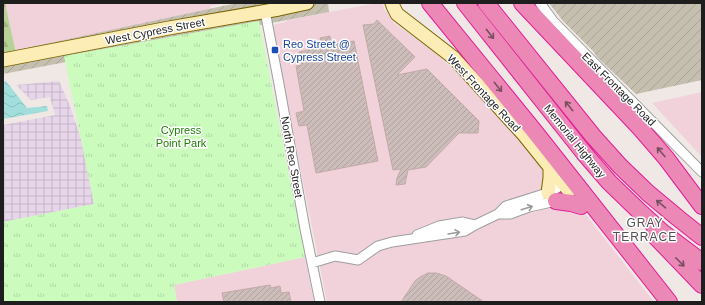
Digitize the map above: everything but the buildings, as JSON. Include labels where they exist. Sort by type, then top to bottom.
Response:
[{"type":"highway","points":[[430,3],[535,132],[669,302]]},
{"type":"highway","name":"Memorial Highway","points":[[465,3],[584,153],[618,191],[662,232],[702,262]]},
{"type":"highway","name":"Memorial Highway","points":[[486,3],[593,136],[620,166],[648,193],[702,237]]},
{"type":"highway","points":[[522,3],[641,129],[666,158],[702,205]]},
{"type":"highway","points":[[566,188],[658,302]]},
{"type":"highway","points":[[618,191],[656,238],[702,285]]},
{"type":"highway","points":[[552,197],[581,206]]},
{"type":"street","name":"West Cypress Street","points":[[3,60],[307,3]]},
{"type":"street","name":"West Frontage Road","points":[[392,3],[397,14],[454,58],[524,135],[566,188]]},
{"type":"street","name":"East Frontage Road","points":[[540,3],[553,21],[701,170]]},
{"type":"street","name":"North Reo Street","points":[[265,11],[320,302]]},
{"type":"street","points":[[550,168],[552,197]]},
{"type":"street","points":[[312,262],[335,256],[358,260],[378,246],[392,242],[405,241],[439,226],[463,222],[475,225],[498,214],[510,214],[529,207],[552,197],[566,188]]},
{"type":"shaded area","points":[[5,3],[223,3],[210,6],[213,16],[16,53]]},
{"type":"shaded area","points":[[237,3],[328,3],[329,12],[3,74],[3,53]]},
{"type":"shaded area","points":[[381,3],[383,5],[385,11],[387,11],[394,23],[431,49],[488,101],[543,169],[586,215],[654,302],[327,302],[272,27],[273,25],[288,20]]},
{"type":"shaded area","points":[[549,3],[702,3],[702,80],[636,94],[597,57],[593,51],[563,21]]},
{"type":"shaded area","points":[[59,81],[70,106],[82,142],[94,204],[3,222],[3,125],[55,115],[50,97],[31,100],[16,85]]},
{"type":"shaded area","points":[[702,92],[702,157],[652,103]]},
{"type":"shaded area","points":[[305,257],[314,302],[177,302],[174,285]]},
{"type":"green space","points":[[3,3],[5,3],[16,53],[3,55]]},
{"type":"green space","name":"Cypress Point Park","points":[[259,21],[305,257],[174,285],[177,302],[3,302],[3,222],[94,204],[64,56]]},
{"type":"water","points":[[6,81],[27,108],[47,106],[48,111],[3,119],[3,82]]},
{"type":"place","name":"Reo Street @ Cypress Street","points":[[275,50]]},
{"type":"district","name":"GRAY TERRACE","points":[[645,230]]}]
